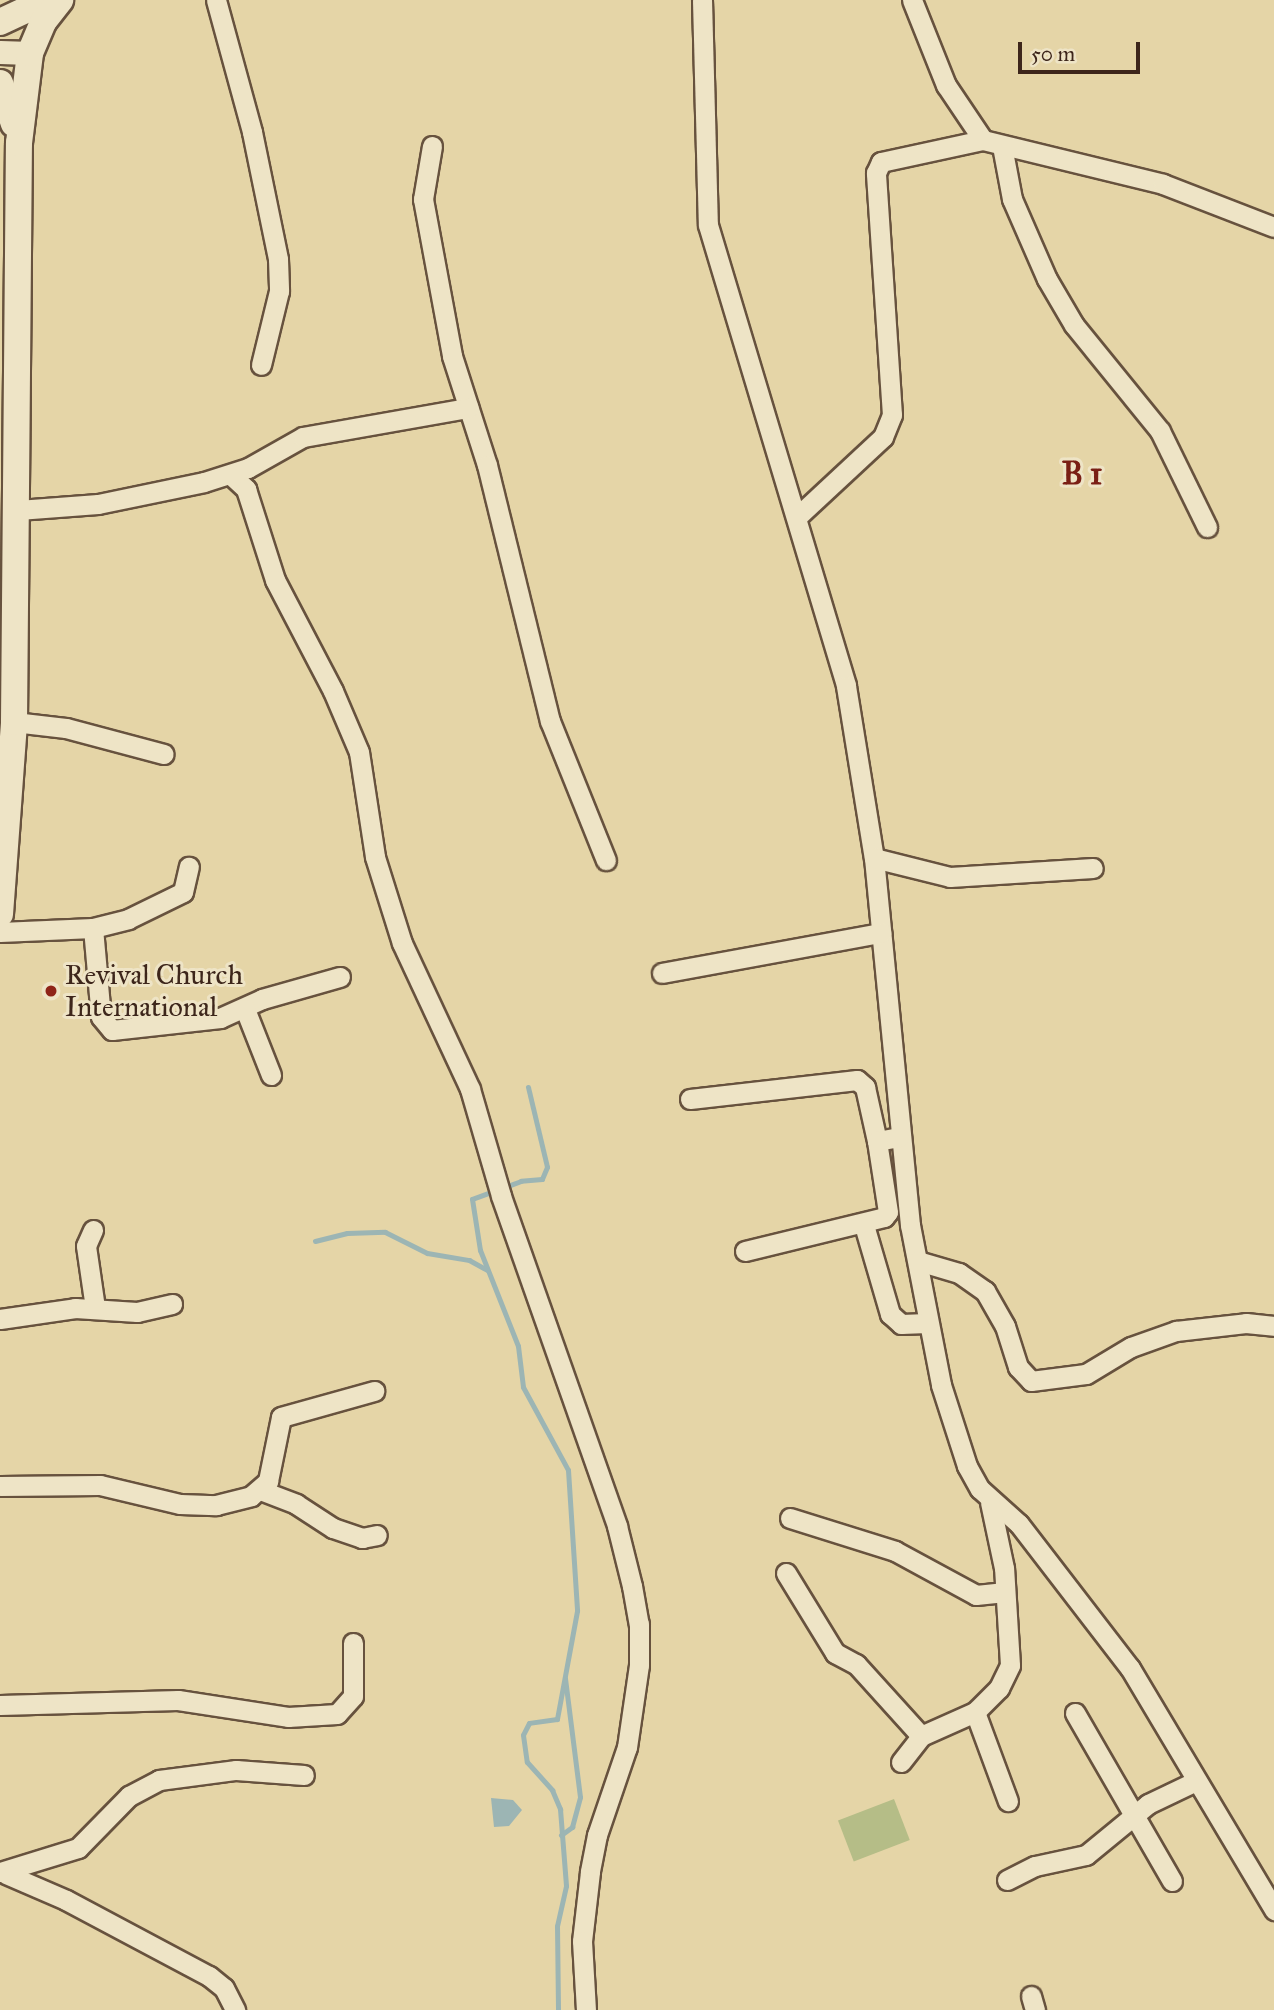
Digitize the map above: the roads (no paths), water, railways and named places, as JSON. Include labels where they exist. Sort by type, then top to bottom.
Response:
[{"type":"main road","points":[[0,22],[47,0]]},
{"type":"main road","points":[[0,914],[14,722],[18,510],[19,142],[30,53],[43,22],[60,0]]},
{"type":"main road","points":[[0,82],[19,142]]},
{"type":"street","points":[[216,0],[253,132],[278,259],[279,291],[261,365]]},
{"type":"street","points":[[702,0],[708,225],[798,516],[846,686],[874,858],[899,1137],[918,1261],[928,1324],[967,1466],[990,1502],[1019,1524],[1130,1668],[1194,1782],[1274,1910]]},
{"type":"street","points":[[912,0],[946,85],[983,140]]},
{"type":"street","points":[[0,52],[30,53]]},
{"type":"street","points":[[798,516],[883,437],[892,415],[878,167],[887,159],[983,140],[1163,184],[1274,228]]},
{"type":"street","points":[[432,146],[423,200],[436,286],[468,408],[487,465],[550,720],[606,860]]},
{"type":"street","points":[[1002,146],[1012,199],[1046,279],[1074,325],[1160,431],[1207,527]]},
{"type":"street","points":[[18,510],[98,504],[231,475],[262,460],[285,444],[358,424],[468,408]]},
{"type":"street","points":[[231,475],[246,489],[275,580],[333,691],[359,752],[376,857],[402,943],[470,1089],[499,1188],[617,1526],[639,1624],[639,1665],[627,1747],[597,1835],[590,1872],[582,1941],[586,2010]]},
{"type":"street","points":[[14,722],[79,731],[164,754]]},
{"type":"street","points":[[874,858],[950,877],[1093,868]]},
{"type":"street","points":[[0,932],[93,928],[128,919],[183,892],[189,867]]},
{"type":"street","points":[[93,928],[106,1028],[220,1018],[245,1009],[262,999],[340,977]]},
{"type":"street","points":[[662,973],[881,933]]},
{"type":"street","points":[[245,1009],[271,1075]]},
{"type":"street","points":[[690,1099],[857,1080],[865,1087],[888,1212],[864,1225],[745,1251]]},
{"type":"street","points":[[877,1141],[899,1137]]},
{"type":"street","points":[[864,1225],[890,1314],[906,1325],[928,1324]]},
{"type":"street","points":[[93,1230],[86,1246],[94,1308]]},
{"type":"street","points":[[918,1261],[959,1273],[985,1291],[1004,1326],[1018,1367],[1031,1381],[1086,1374],[1131,1347],[1176,1331],[1246,1323],[1274,1326]]},
{"type":"street","points":[[0,1320],[94,1308],[137,1312],[172,1304]]},
{"type":"street","points":[[0,1486],[100,1485],[206,1507],[251,1496],[268,1481],[281,1416],[374,1391]]},
{"type":"street","points":[[260,1490],[296,1504],[333,1528],[362,1538],[377,1535]]},
{"type":"street","points":[[901,1762],[921,1736],[975,1713],[999,1688],[1010,1665],[1004,1592],[990,1502]]},
{"type":"street","points":[[790,1518],[895,1551],[976,1595],[1004,1592]]},
{"type":"street","points":[[786,1573],[835,1653],[856,1664],[921,1736]]},
{"type":"street","points":[[0,1704],[178,1700],[288,1717],[337,1714],[353,1696],[353,1643]]},
{"type":"street","points":[[975,1713],[1008,1801]]},
{"type":"street","points":[[1075,1713],[1172,1881]]},
{"type":"street","points":[[3,1873],[78,1848],[142,1786],[236,1770],[304,1775]]},
{"type":"street","points":[[1007,1880],[1035,1867],[1086,1855],[1135,1814],[1194,1782]]},
{"type":"street","points":[[3,1873],[77,1906],[209,1976],[224,1989],[234,2010]]},
{"type":"water","points":[[491,1798],[513,1800],[522,1810],[509,1826],[494,1827]]},
{"type":"waterway","points":[[4,6],[15,0]]},
{"type":"waterway","points":[[528,1087],[547,1167],[542,1179],[521,1181],[472,1199],[480,1250],[518,1346],[523,1387],[568,1470],[577,1611],[557,1719],[529,1723],[523,1735],[527,1762],[552,1790],[560,1809],[566,1886],[557,1926],[558,2010]]},
{"type":"waterway","points":[[315,1241],[347,1233],[385,1232],[427,1253],[469,1260],[487,1270]]},
{"type":"waterway","points":[[561,1835],[572,1827],[580,1797],[565,1678]]},
{"type":"place","name":"Revival Church International","points":[[51,991]]},
{"type":"district","name":"B 1","points":[[1082,474]]}]
